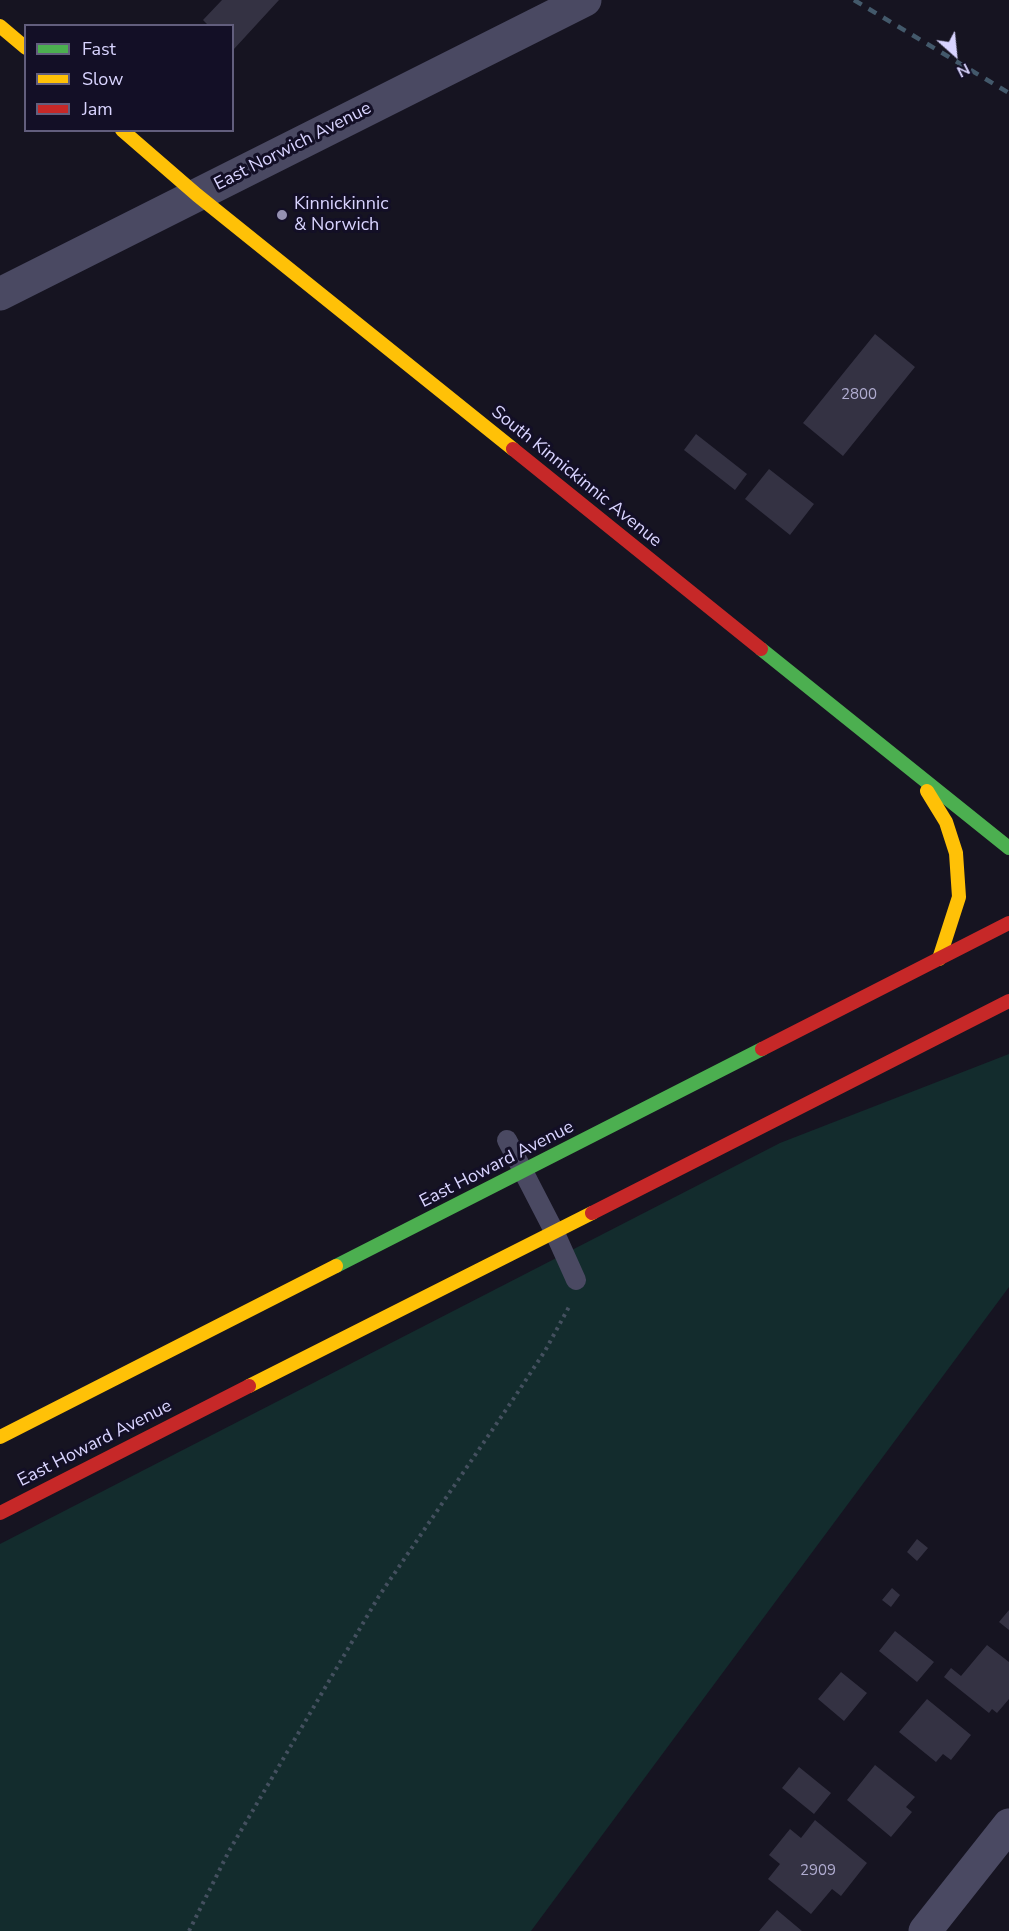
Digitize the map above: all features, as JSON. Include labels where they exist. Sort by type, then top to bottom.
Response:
[{"type":"main road","points":[[0,26],[24,46]]},
{"type":"main road","name":"South Kinnickinnic Avenue","points":[[124,132],[197,195],[1009,848]]},
{"type":"main road","points":[[915,772],[946,822],[956,853],[959,897],[939,959]]},
{"type":"main road","points":[[948,799],[988,813]]},
{"type":"main road","name":"East Howard Avenue","points":[[0,1437],[1009,923]]},
{"type":"main road","name":"East Howard Avenue","points":[[0,1513],[1009,1000]]},
{"type":"main road","points":[[886,1063],[964,1039]]},
{"type":"street","name":"East Norwich Avenue","points":[[0,294],[585,0]]},
{"type":"street","points":[[925,1931],[1009,1825]]},
{"type":"lane","points":[[507,1140],[554,1231],[576,1280]]},
{"type":"path","points":[[189,1931],[229,1851],[379,1596],[545,1351],[574,1299],[576,1280]]},
{"type":"green space","points":[[1009,1054],[1009,1287],[531,1931],[0,1931],[0,1544],[780,1143]]},
{"type":"building","points":[[222,0],[279,0],[234,49],[234,24],[207,24],[203,20]]},
{"type":"building","points":[[875,334],[915,367],[843,456],[803,423]]},
{"type":"building","points":[[696,434],[747,474],[735,490],[684,450]]},
{"type":"building","points":[[769,469],[814,504],[790,535],[745,499]]},
{"type":"building","points":[[917,1539],[928,1548],[917,1561],[907,1552]]},
{"type":"building","points":[[892,1588],[900,1595],[891,1607],[882,1600]]},
{"type":"building","points":[[1009,1610],[1009,1630],[999,1622]]},
{"type":"building","points":[[895,1631],[934,1662],[917,1682],[879,1651]]},
{"type":"building","points":[[987,1645],[1009,1662],[1009,1699],[997,1713],[992,1709],[989,1713],[944,1677],[951,1668],[961,1676]]},
{"type":"building","points":[[841,1672],[867,1693],[844,1721],[818,1699]]},
{"type":"building","points":[[927,1699],[971,1735],[951,1760],[943,1754],[936,1762],[899,1732]]},
{"type":"building","points":[[875,1765],[915,1797],[906,1807],[912,1812],[891,1837],[847,1800]]},
{"type":"building","points":[[799,1767],[831,1793],[814,1814],[782,1788]]},
{"type":"building","points":[[815,1820],[867,1863],[841,1896],[832,1889],[811,1914],[768,1879],[780,1864],[769,1855],[790,1829],[801,1838]]},
{"type":"building","points":[[777,1910],[802,1931],[759,1931]]},
{"type":"railway","points":[[854,0],[1009,93]]},
{"type":"traffic: fast","points":[[761,649],[1009,848]]},
{"type":"traffic: fast","points":[[336,1266],[762,1049]]},
{"type":"traffic: slow","points":[[0,26],[24,46]]},
{"type":"traffic: slow","points":[[124,132],[197,195],[513,449]]},
{"type":"traffic: slow","points":[[927,791],[946,822],[956,853],[959,897],[939,959]]},
{"type":"traffic: slow","points":[[249,1386],[592,1213]]},
{"type":"traffic: slow","points":[[0,1437],[336,1266]]},
{"type":"traffic: jam","points":[[513,449],[761,649]]},
{"type":"traffic: jam","points":[[762,1049],[1009,923]]},
{"type":"traffic: jam","points":[[592,1213],[1009,1001]]},
{"type":"traffic: jam","points":[[0,1513],[249,1386]]},
{"type":"place","name":"Kinnickinnic & Norwich","points":[[282,215]]}]
